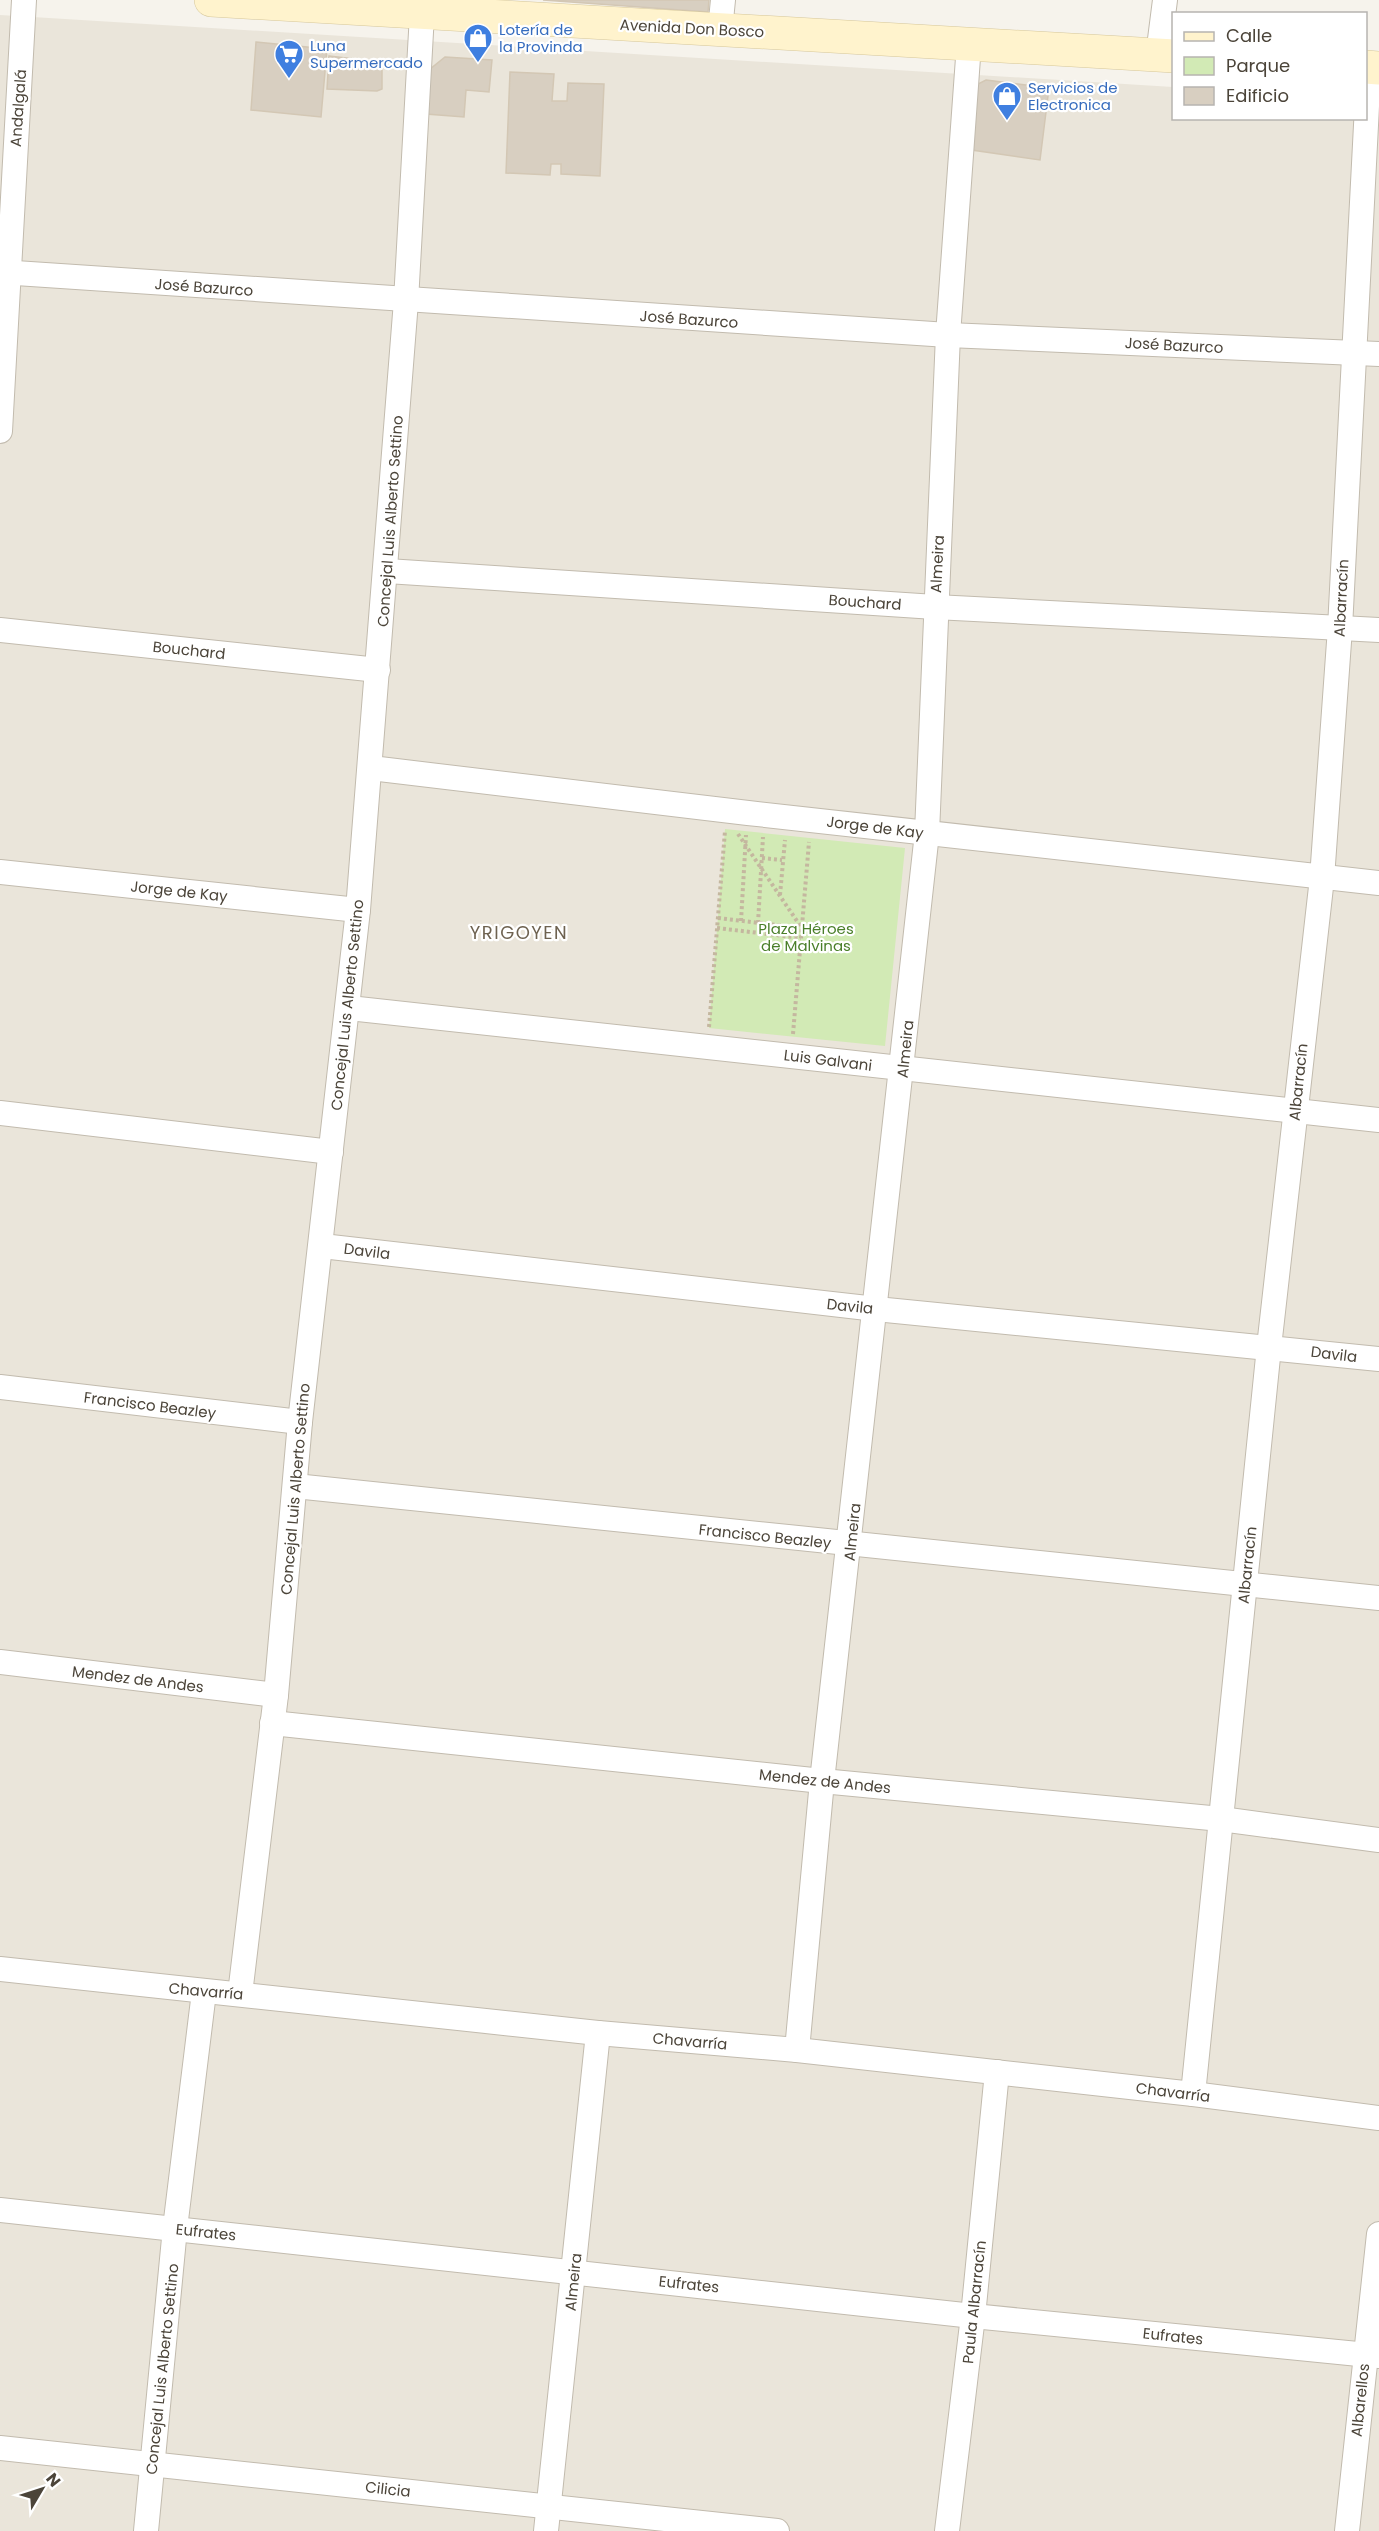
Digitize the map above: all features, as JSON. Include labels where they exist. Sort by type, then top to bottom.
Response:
[{"type":"main road","name":"Avenida Don Bosco","points":[[211,0],[274,2],[422,14],[722,15],[969,44],[1166,56]]},
{"type":"street","name":"Andalgalá","points":[[0,431],[4,273],[24,0]]},
{"type":"street","points":[[1165,0],[1166,56]]},
{"type":"street","name":"Concejal Luis Alberto Settino","points":[[240,1994],[276,1695],[300,1422],[349,1008],[387,571],[406,301],[422,14]]},
{"type":"street","name":"Almeira","points":[[796,2050],[822,1781],[903,1070],[927,833],[948,335],[969,44]]},
{"type":"street","name":"Albarracín","points":[[1193,2094],[1269,1347],[1322,878],[1340,628],[1353,353],[1371,67]]},
{"type":"street","name":"José Bazurco","points":[[4,273],[948,335],[1379,354]]},
{"type":"street","name":"Bouchard","points":[[387,571],[935,607],[1379,630]]},
{"type":"street","name":"Bouchard","points":[[0,630],[378,670]]},
{"type":"street","name":"Jorge de Kay","points":[[371,768],[750,814],[1379,883]]},
{"type":"street","name":"Jorge de Kay","points":[[0,873],[358,910]]},
{"type":"street","name":"Luis Galvani","points":[[349,1008],[1379,1120]]},
{"type":"street","points":[[0,1113],[331,1152]]},
{"type":"street","name":"Davila","points":[[322,1246],[876,1309],[1379,1359]]},
{"type":"street","name":"Francisco Beazley","points":[[0,1388],[300,1422]]},
{"type":"street","name":"Francisco Beazley","points":[[295,1486],[1379,1598]]},
{"type":"street","name":"Mendez de Andes","points":[[0,1662],[276,1695]]},
{"type":"street","name":"Mendez de Andes","points":[[272,1723],[822,1781],[1221,1819],[1379,1840]]},
{"type":"street","name":"Chavarría","points":[[0,1969],[598,2033],[796,2050],[1193,2094],[1379,2118]]},
{"type":"street","name":"Concejal Luis Alberto Settino","points":[[146,2531],[175,2228],[204,1992]]},
{"type":"street","name":"Almeira","points":[[546,2531],[575,2271],[598,2033]]},
{"type":"street","name":"Paula Albarracín","points":[[947,2531],[973,2316],[998,2072]]},
{"type":"street","name":"Eufrates","points":[[0,2210],[973,2316],[1372,2355]]},
{"type":"street","name":"Albarellos","points":[[1347,2531],[1372,2355],[1379,2234]]},
{"type":"street","name":"Cilicia","points":[[0,2448],[777,2531]]},
{"type":"path","points":[[741,921],[745,845],[750,814]]},
{"type":"path","points":[[750,814],[745,845],[802,928]]},
{"type":"path","points":[[750,814],[762,858],[758,923]]},
{"type":"path","points":[[750,814],[783,860],[780,896]]},
{"type":"path","points":[[708,1046],[718,918],[750,814]]},
{"type":"path","points":[[791,1056],[811,820]]},
{"type":"path","points":[[762,858],[783,860]]},
{"type":"path","points":[[718,918],[802,928]]},
{"type":"path","points":[[717,928],[801,938]]},
{"type":"shaded area","points":[[0,15],[1172,87],[1172,120],[1367,120],[1379,100],[1379,2531],[0,2531]]},
{"type":"green space","name":"Plaza Héroes de Malvinas","points":[[725,829],[905,848],[885,1046],[709,1028]]},
{"type":"building","points":[[543,0],[709,0],[708,12]]},
{"type":"building","name":"Luna Supermercado","points":[[256,42],[327,49],[321,117],[251,110]]},
{"type":"building","points":[[329,56],[372,61],[382,69],[382,89],[377,91],[327,89]]},
{"type":"building","points":[[445,57],[492,60],[489,92],[466,90],[464,117],[426,114],[429,70]]},
{"type":"building","points":[[510,72],[554,74],[552,101],[567,101],[568,83],[604,84],[600,176],[561,174],[561,164],[551,164],[550,175],[506,173]]},
{"type":"building","name":"Servicios de Electronica","points":[[986,80],[1049,88],[1040,160],[965,149],[978,84]]},
{"type":"place","name":"Lotería de la Provinda","points":[[478,64]]},
{"type":"place","name":"Luna Supermercado","points":[[289,80]]},
{"type":"place","name":"Servicios de Electronica","points":[[1007,122]]},
{"type":"district","name":"YRIGOYEN","points":[[519,932]]}]
